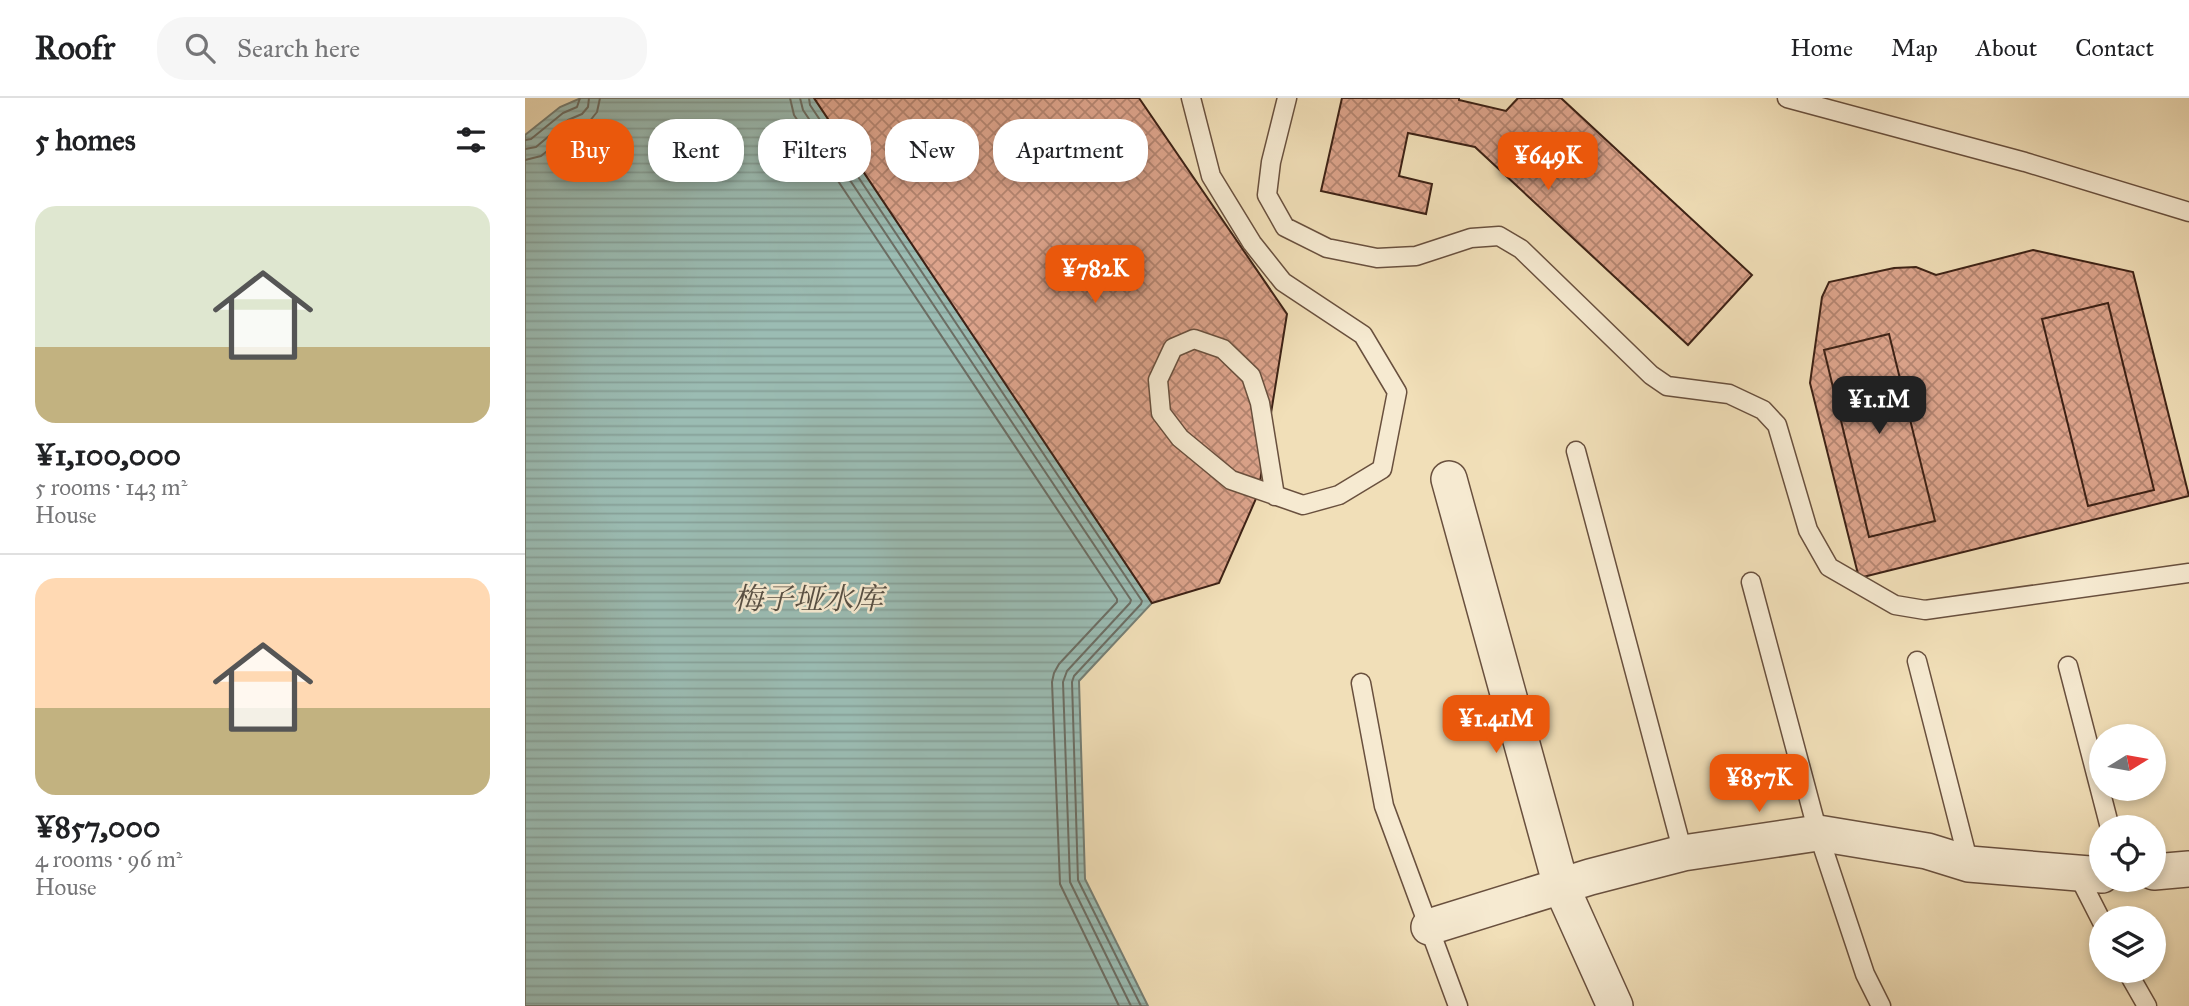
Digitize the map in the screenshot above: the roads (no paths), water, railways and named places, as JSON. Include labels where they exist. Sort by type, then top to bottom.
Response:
[{"type":"street","points":[[1449,479],[1561,886],[1615,1006]]},
{"type":"street","points":[[1429,927],[1561,886],[1683,853],[1818,833],[1927,851],[1969,864],[2089,874]]},
{"type":"street","points":[[2166,871],[2189,869]]},
{"type":"lane","points":[[1191,98],[1211,176],[1252,243],[1283,282],[1363,335],[1397,392],[1382,469],[1339,495],[1303,505],[1275,496],[1231,480],[1180,438],[1161,413],[1158,380],[1173,348],[1194,338],[1223,349],[1251,376],[1260,403],[1275,496]]},
{"type":"lane","points":[[1287,98],[1266,195],[1285,228],[1327,248],[1377,258],[1416,256],[1471,238],[1499,236],[1521,249],[1651,375],[1667,386],[1729,394],[1763,410],[1776,425],[1808,530],[1829,568],[1895,605],[1925,610],[2189,573]]},
{"type":"lane","points":[[1787,98],[2025,162],[2189,212]]},
{"type":"lane","points":[[1576,451],[1683,853]]},
{"type":"lane","points":[[1751,582],[1818,833],[1865,974],[1881,1006]]},
{"type":"lane","points":[[1917,661],[1969,864]]},
{"type":"lane","points":[[2068,666],[2107,815]]},
{"type":"lane","points":[[1361,683],[1384,806],[1458,1006]]},
{"type":"lane","points":[[2134,983],[2147,1006]]},
{"type":"water","name":"梅子垭水库","points":[[581,98],[814,98],[828,119],[758,119],[758,182],[870,182],[1152,603],[1079,681],[1085,879],[1148,1006],[525,1006],[525,135],[560,107]]}]
